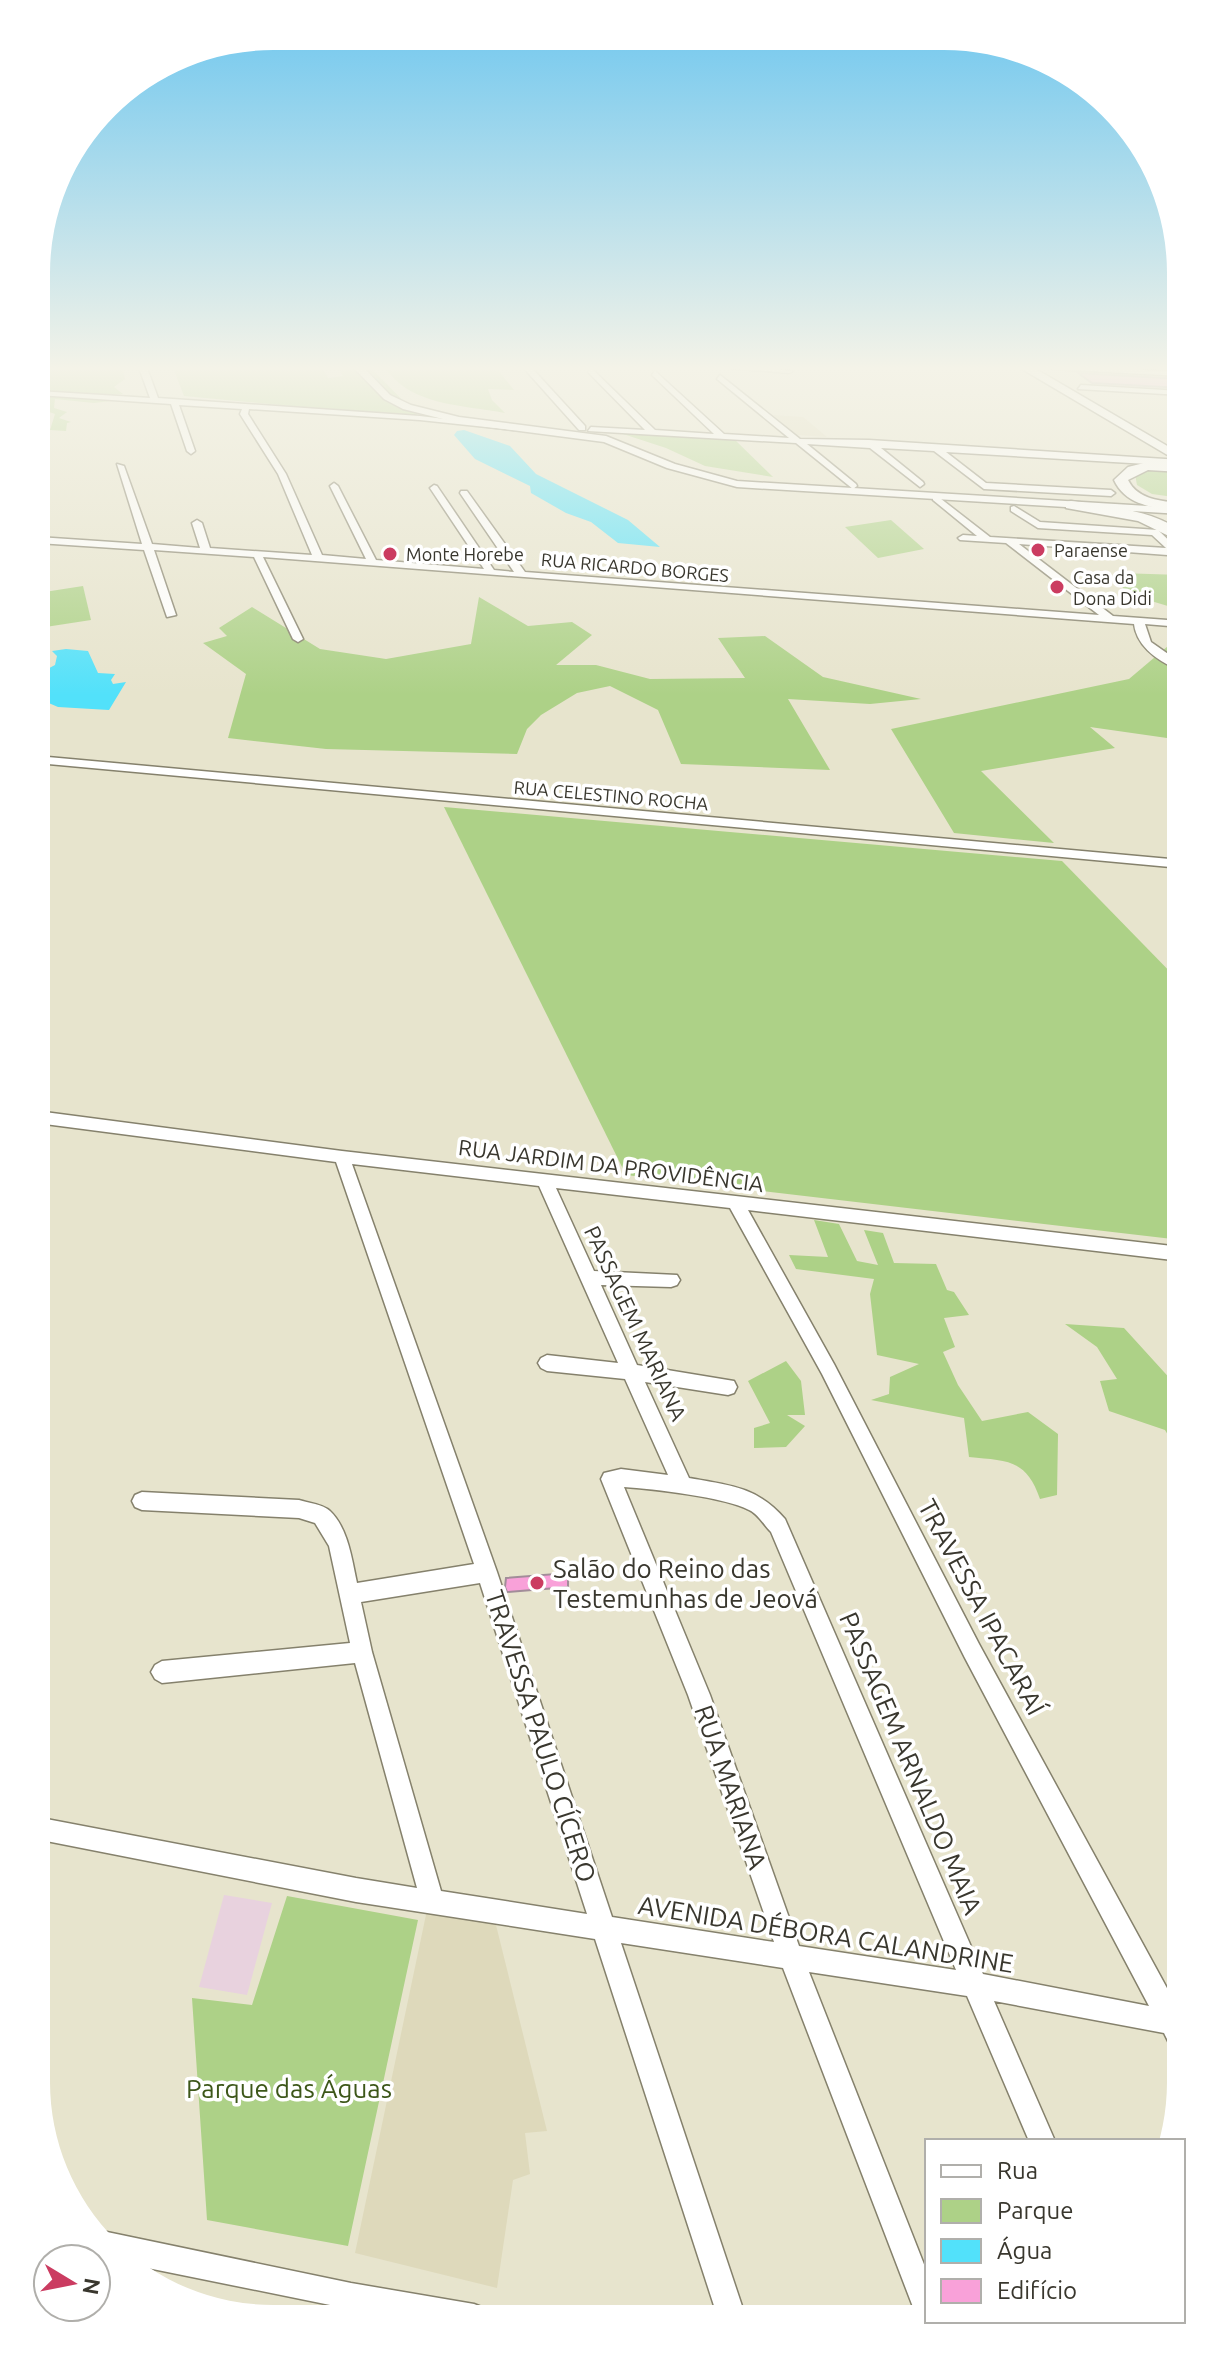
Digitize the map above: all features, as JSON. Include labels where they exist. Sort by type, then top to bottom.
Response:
[{"type":"highway","points":[[1125,475],[1121,480],[1124,489],[1141,499],[1167,506]]},
{"type":"highway","points":[[1071,505],[1143,519],[1167,530]]},
{"type":"main road","points":[[704,475],[737,484],[936,498],[1167,508]]},
{"type":"main road","points":[[738,475],[1167,508]]},
{"type":"street","points":[[123,475],[171,615]]},
{"type":"street","points":[[282,475],[318,558]]},
{"type":"street","points":[[840,475],[853,486]]},
{"type":"street","points":[[909,475],[920,484]]},
{"type":"street","points":[[970,475],[984,486],[1111,493]]},
{"type":"street","points":[[334,486],[372,562]]},
{"type":"street","points":[[434,488],[490,571]]},
{"type":"street","points":[[464,493],[521,574]]},
{"type":"street","points":[[936,498],[988,540]]},
{"type":"street","points":[[1014,509],[1038,525],[1153,532],[1167,541]]},
{"type":"street","points":[[197,523],[206,552]]},
{"type":"street","points":[[963,538],[1167,548]]},
{"type":"street","name":"RUA RICARDO BORGES","points":[[50,541],[318,558],[1167,623]]},
{"type":"street","points":[[1009,541],[1110,619]]},
{"type":"street","points":[[258,556],[298,639]]},
{"type":"street","points":[[1139,621],[1144,643],[1167,659]]},
{"type":"street","name":"RUA CELESTINO ROCHA","points":[[50,760],[1167,863]]},
{"type":"street","name":"RUA JARDIM DA PROVIDÊNCIA","points":[[50,1119],[342,1157],[1167,1252]]},
{"type":"street","name":"TRAVESSA PAULO CÍCERO","points":[[342,1157],[487,1572],[728,2305]]},
{"type":"street","name":"PASSAGEM MARIANA","points":[[544,1179],[683,1486]]},
{"type":"street","name":"TRAVESSA IPACARAÍ","points":[[735,1202],[828,1369],[972,1651],[1167,2008]]},
{"type":"street","points":[[588,1278],[671,1280]]},
{"type":"street","points":[[547,1363],[728,1387]]},
{"type":"street","name":"RUA MARIANA","points":[[683,1486],[611,1479],[699,1695],[791,1956],[925,2302]]},
{"type":"street","name":"PASSAGEM ARNALDO MAIA","points":[[683,1486],[755,1503],[778,1526],[1041,2139]]},
{"type":"street","points":[[142,1501],[314,1512],[322,1516],[338,1543],[362,1652],[432,1901]]},
{"type":"street","points":[[350,1594],[487,1572]]},
{"type":"street","points":[[162,1672],[362,1652]]},
{"type":"street","name":"AVENIDA DÉBORA CALANDRINE","points":[[50,1831],[356,1890],[975,1985],[1167,2026]]},
{"type":"street","points":[[126,2250],[398,2305]]},
{"type":"shaded area","points":[[224,1895],[272,1903],[247,1995],[199,1987]]},
{"type":"shaded area","points":[[427,1910],[495,1921],[547,2131],[525,2133],[530,2174],[513,2180],[497,2288],[355,2253]]},
{"type":"green space","points":[[1135,475],[1167,475],[1167,496],[1152,494],[1137,485]]},
{"type":"green space","points":[[891,520],[924,549],[878,558],[845,527]]},
{"type":"green space","points":[[1119,573],[1167,575],[1167,606],[1128,594],[1118,582]]},
{"type":"green space","points":[[83,586],[91,620],[50,626],[50,591]]},
{"type":"green space","points":[[479,597],[528,626],[572,622],[592,635],[556,665],[596,665],[650,679],[745,678],[718,638],[765,636],[823,677],[921,699],[870,704],[788,699],[830,770],[681,764],[658,710],[610,686],[577,693],[541,715],[527,729],[517,754],[326,749],[228,738],[246,674],[203,643],[227,636],[219,628],[252,607],[320,649],[386,659],[471,644]]},
{"type":"green space","points":[[1167,647],[1167,738],[1090,727],[1115,748],[981,771],[1054,843],[954,833],[891,729],[1129,679]]},
{"type":"green space","points":[[444,807],[1062,861],[1167,969],[1167,1238],[626,1175]]},
{"type":"green space","points":[[814,1220],[839,1224],[857,1261],[878,1265],[864,1230],[883,1233],[894,1263],[936,1264],[947,1290],[954,1292],[969,1315],[944,1318],[955,1347],[943,1352],[958,1385],[982,1421],[1028,1412],[1058,1434],[1057,1495],[1040,1499],[1028,1476],[1013,1464],[969,1457],[964,1418],[871,1400],[889,1394],[890,1377],[919,1364],[877,1355],[870,1294],[874,1279],[796,1269],[789,1255],[828,1257]]},
{"type":"green space","points":[[1065,1324],[1124,1328],[1167,1375],[1167,1433],[1165,1430],[1109,1411],[1100,1381],[1117,1379],[1097,1347]]},
{"type":"green space","points":[[786,1361],[801,1381],[805,1415],[787,1415],[805,1426],[786,1447],[754,1448],[754,1428],[770,1423],[748,1381]]},
{"type":"green space","name":"Parque das Águas","points":[[287,1896],[418,1920],[348,2246],[207,2220],[192,1998],[252,2005]]},
{"type":"water","points":[[507,475],[538,475],[628,520],[660,547],[618,543],[591,522],[566,513],[531,493],[530,486]]},
{"type":"water","points":[[52,651],[88,651],[98,673],[115,674],[111,680],[113,684],[126,682],[109,710],[58,707],[50,704],[50,668],[55,665],[57,656]]},
{"type":"building","name":"Salão do Reino das Testemunhas de Jeová","points":[[568,1573],[568,1587],[507,1592],[505,1587],[506,1578]]},
{"type":"place","name":"Paraense","points":[[1038,550]]},
{"type":"place","name":"Monte Horebe","points":[[390,554]]},
{"type":"place","name":"Casa da Dona Didi","points":[[1057,587]]},
{"type":"place","name":"Salão do Reino das Testemunhas de Jeová","points":[[537,1583]]}]
